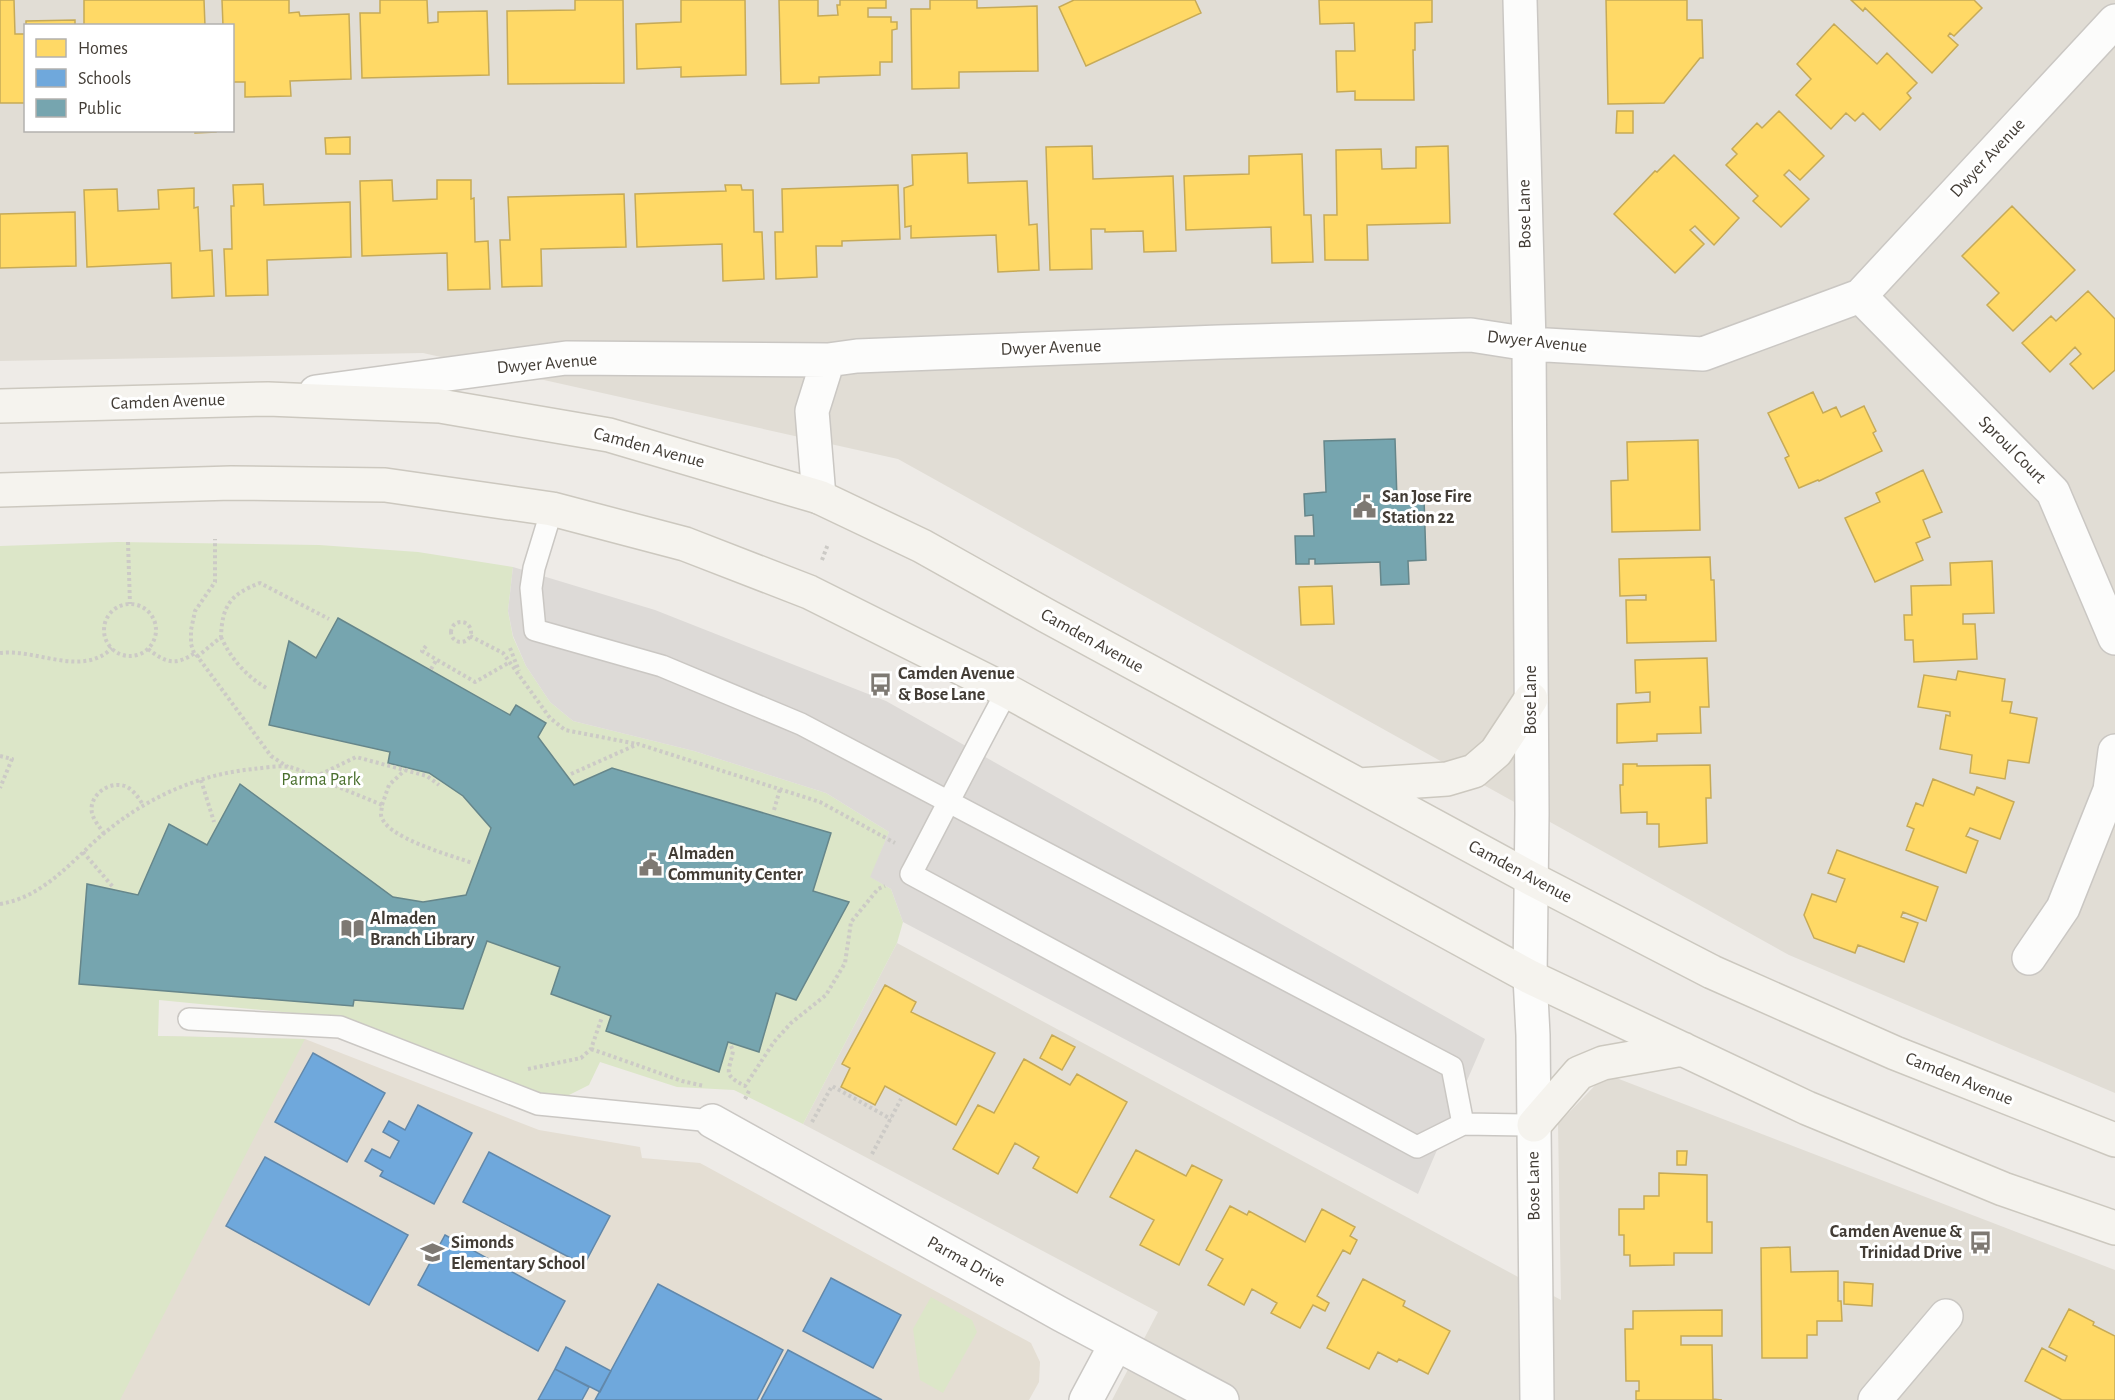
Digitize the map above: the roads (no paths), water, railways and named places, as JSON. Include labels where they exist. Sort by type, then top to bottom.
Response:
[{"type":"main road","name":"Camden Avenue","points":[[0,406],[268,399],[440,406],[609,435],[819,497],[922,546],[1532,879],[1712,972],[1895,1053],[2115,1140]]},
{"type":"main road","points":[[0,490],[231,483],[385,485],[552,509],[686,544],[809,592],[1007,692],[1530,976],[1840,1121],[2003,1189],[2115,1228]]},
{"type":"main road","points":[[1359,785],[1447,779],[1474,771],[1496,753],[1531,699]]},
{"type":"main road","points":[[1533,1125],[1579,1073],[1603,1063],[1683,1049]]},
{"type":"street","name":"Bose Lane","points":[[1520,0],[1529,344],[1532,879],[1530,976],[1533,1035],[1537,1400]]},
{"type":"street","name":"Dwyer Avenue","points":[[268,399],[566,358],[828,360],[857,356],[1219,342],[1471,336],[1529,344],[1703,354],[1860,296],[2115,21]]},
{"type":"street","name":"Sproul Court","points":[[1860,296],[2054,492],[2115,638]]},
{"type":"street","points":[[819,497],[812,411],[828,360]]},
{"type":"street","points":[[2029,958],[2063,908],[2110,790],[2115,751]]},
{"type":"street","name":"Parma Drive","points":[[712,1121],[1222,1400]]},
{"type":"street","points":[[1875,1400],[1946,1316]]},
{"type":"street","points":[[1086,1400],[1116,1344]]},
{"type":"lane","points":[[552,509],[534,568],[531,588],[535,630],[663,666],[801,724],[1452,1067],[1463,1124]]},
{"type":"lane","points":[[1007,692],[915,866],[1417,1148],[1463,1124],[1533,1125]]},
{"type":"lane","points":[[189,1019],[340,1027],[538,1104],[712,1121]]},
{"type":"place","name":"San Jose Fire Station 22","points":[[1364,507]]},
{"type":"place","name":"Camden Avenue & Bose Lane","points":[[880,684]]},
{"type":"place","name":"Almaden Community Center","points":[[650,864]]},
{"type":"place","name":"Almaden Branch Library","points":[[352,929]]},
{"type":"place","name":"Camden Avenue & Trinidad Drive","points":[[1980,1242]]},
{"type":"place","name":"Simonds Elementary School","points":[[433,1253]]},
{"type":"park label","name":"Parma Park","points":[[321,780]]}]
